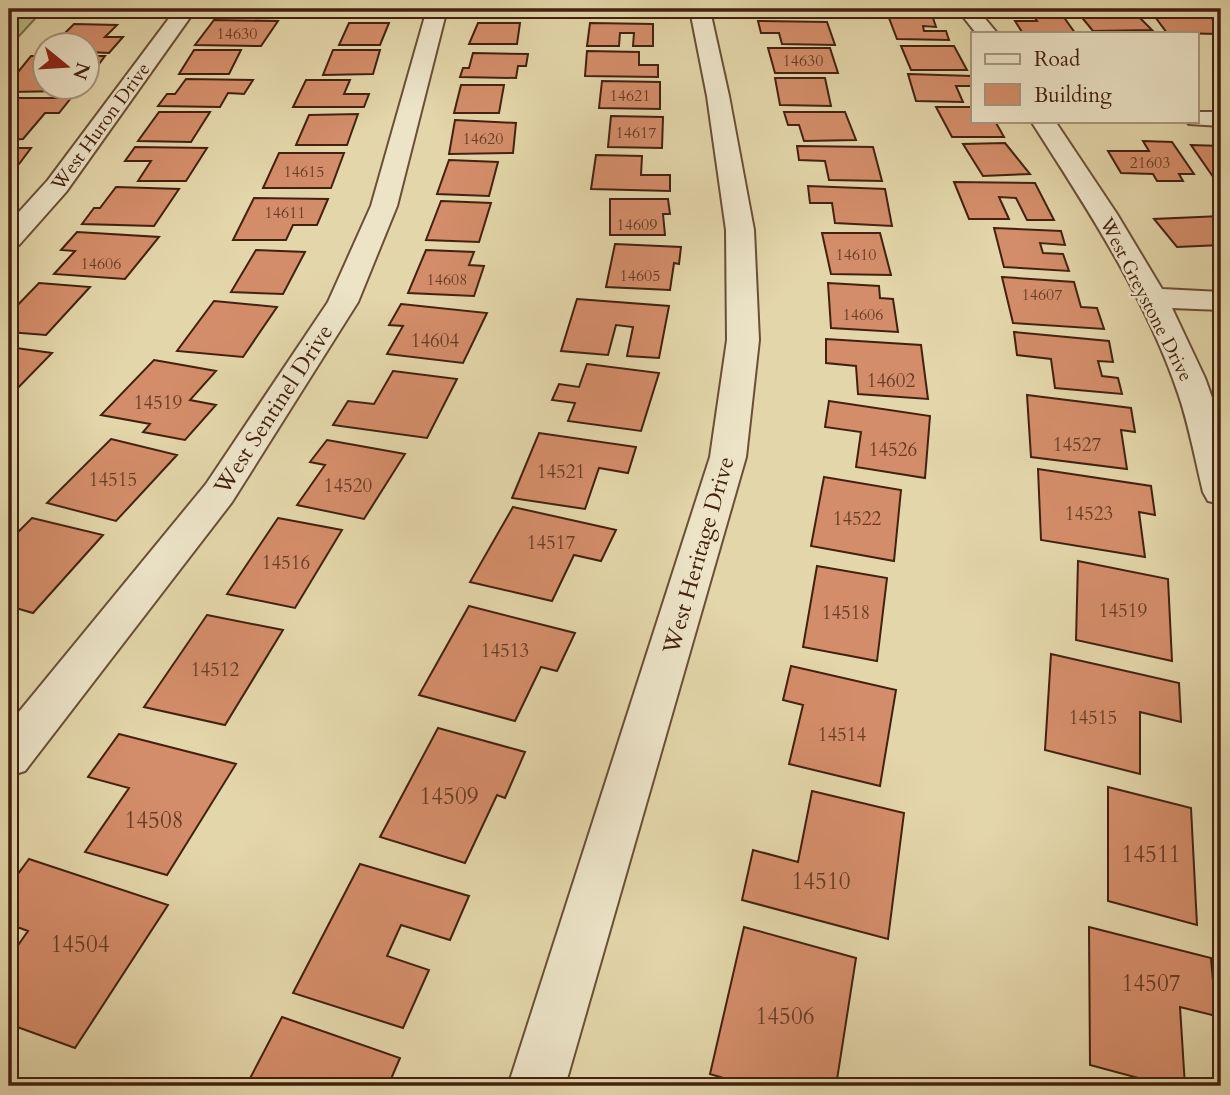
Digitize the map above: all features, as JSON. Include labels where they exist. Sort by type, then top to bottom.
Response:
[{"type":"street","name":"West Huron Drive","points":[[9,239],[57,186],[186,9]]},
{"type":"street","name":"West Sentinel Drive","points":[[9,757],[219,493],[343,302],[384,206],[437,9]]},
{"type":"street","points":[[584,9],[790,9]]},
{"type":"street","name":"West Heritage Drive","points":[[536,1086],[728,457],[743,340],[740,230],[718,96],[700,9]]},
{"type":"street","points":[[967,9],[986,32]]},
{"type":"street","points":[[1198,119],[1221,118]]},
{"type":"street","name":"West Greystone Drive","points":[[1044,122],[1122,240],[1190,379],[1221,492]]},
{"type":"street","points":[[1151,298],[1221,301]]},
{"type":"green space","points":[[9,9],[44,9],[9,47]]},
{"type":"building","points":[[1079,14],[1137,15],[1152,30],[1093,31]]},
{"type":"building","points":[[1153,14],[1210,16],[1221,29],[1221,34],[1166,32]]},
{"type":"building","points":[[1033,15],[1063,16],[1074,32],[1022,32],[1015,21],[1037,21]]},
{"type":"building","points":[[889,18],[933,18],[936,27],[923,26],[924,31],[946,31],[949,40],[897,39]]},
{"type":"building","points":[[214,20],[278,21],[261,46],[195,45]]},
{"type":"building","points":[[758,21],[827,22],[835,45],[782,44],[779,33],[761,33]]},
{"type":"building","points":[[349,23],[389,23],[380,45],[339,45]]},
{"type":"building","points":[[478,23],[520,23],[517,44],[469,44]]},
{"type":"building","points":[[590,23],[653,24],[653,46],[633,46],[634,33],[620,33],[619,46],[587,46]]},
{"type":"building","points":[[74,24],[117,25],[105,37],[123,37],[109,53],[102,53],[102,32],[66,32]]},
{"type":"building","points":[[901,46],[954,46],[967,70],[911,70]]},
{"type":"building","points":[[768,48],[830,48],[838,73],[775,73]]},
{"type":"building","points":[[194,50],[241,50],[229,74],[179,74]]},
{"type":"building","points":[[333,50],[380,50],[373,74],[323,75]]},
{"type":"building","points":[[587,51],[639,52],[639,65],[658,65],[658,77],[585,76]]},
{"type":"building","points":[[473,53],[528,54],[526,66],[518,66],[516,78],[460,77],[463,68],[469,68]]},
{"type":"building","points":[[32,56],[32,92],[9,92],[9,83]]},
{"type":"building","points":[[908,74],[971,76],[971,86],[956,86],[963,102],[916,101]]},
{"type":"building","points":[[775,78],[825,78],[831,106],[780,105]]},
{"type":"building","points":[[186,79],[253,80],[244,94],[228,93],[220,107],[158,106],[167,94],[175,94]]},
{"type":"building","points":[[306,80],[350,80],[344,94],[369,94],[364,107],[293,107]]},
{"type":"building","points":[[602,81],[660,82],[660,109],[599,108]]},
{"type":"building","points":[[461,85],[504,85],[499,113],[454,113]]},
{"type":"building","points":[[9,98],[32,98],[32,102],[68,102],[59,113],[45,113],[23,139],[9,140]]},
{"type":"building","points":[[936,107],[971,107],[971,122],[996,122],[1004,137],[952,137]]},
{"type":"building","points":[[159,112],[210,112],[191,142],[138,141]]},
{"type":"building","points":[[784,112],[845,112],[856,140],[804,141],[799,125],[788,125]]},
{"type":"building","points":[[358,114],[347,145],[296,145],[309,115]]},
{"type":"building","points":[[611,116],[663,117],[662,148],[608,147]]},
{"type":"building","points":[[455,120],[516,123],[513,153],[449,154]]},
{"type":"building","points":[[1143,141],[1172,142],[1194,174],[1179,174],[1183,181],[1157,181],[1153,174],[1121,173],[1108,151],[1149,151]]},
{"type":"building","points":[[1005,143],[1030,174],[983,176],[963,144]]},
{"type":"building","points":[[1191,145],[1221,146],[1221,181],[1216,181]]},
{"type":"building","points":[[797,146],[873,147],[882,181],[829,180],[825,161],[799,160]]},
{"type":"building","points":[[135,147],[207,148],[186,181],[138,181],[151,161],[125,161]]},
{"type":"building","points":[[9,148],[31,148],[19,164],[9,164]]},
{"type":"building","points":[[279,153],[344,153],[331,188],[263,188]]},
{"type":"building","points":[[596,155],[642,156],[641,175],[670,175],[670,191],[591,189]]},
{"type":"building","points":[[449,160],[498,162],[489,196],[437,194]]},
{"type":"building","points":[[954,182],[1035,183],[1054,220],[1027,220],[1016,198],[999,197],[1009,219],[969,219]]},
{"type":"building","points":[[808,186],[885,189],[892,226],[835,223],[832,203],[810,203]]},
{"type":"building","points":[[116,187],[179,189],[154,226],[82,224],[94,208],[100,208]]},
{"type":"building","points":[[254,198],[328,199],[317,225],[293,225],[286,240],[233,240]]},
{"type":"building","points":[[610,199],[668,199],[670,214],[663,214],[665,235],[610,235]]},
{"type":"building","points":[[441,201],[491,203],[479,242],[426,240]]},
{"type":"building","points":[[1221,216],[1221,245],[1177,247],[1154,219]]},
{"type":"building","points":[[994,228],[1061,231],[1065,245],[1040,243],[1043,253],[1063,254],[1069,271],[1004,267]]},
{"type":"building","points":[[77,232],[159,237],[125,279],[54,274],[75,251],[61,250]]},
{"type":"building","points":[[822,233],[880,233],[891,275],[831,274]]},
{"type":"building","points":[[615,244],[681,247],[679,264],[674,263],[670,290],[606,287]]},
{"type":"building","points":[[256,250],[305,252],[283,294],[231,292]]},
{"type":"building","points":[[426,250],[474,252],[469,265],[484,266],[474,296],[408,293]]},
{"type":"building","points":[[1002,277],[1074,282],[1081,307],[1097,308],[1104,329],[1013,323]]},
{"type":"building","points":[[39,283],[90,287],[46,335],[9,332],[9,314]]},
{"type":"building","points":[[828,283],[879,286],[880,298],[893,299],[898,332],[831,328]]},
{"type":"building","points":[[577,299],[669,306],[659,358],[627,356],[633,327],[616,325],[608,355],[561,351]]},
{"type":"building","points":[[214,301],[277,307],[243,357],[177,351]]},
{"type":"building","points":[[401,304],[487,313],[463,363],[387,354],[403,326],[389,325]]},
{"type":"building","points":[[1014,332],[1109,341],[1113,362],[1098,361],[1102,376],[1118,378],[1122,394],[1055,388],[1051,359],[1017,355]]},
{"type":"building","points":[[826,339],[921,345],[928,399],[858,394],[856,366],[826,363]]},
{"type":"building","points":[[9,347],[52,353],[9,397]]},
{"type":"building","points":[[154,360],[216,371],[190,400],[216,405],[185,440],[143,432],[150,424],[101,415]]},
{"type":"building","points":[[587,364],[659,373],[641,431],[568,421],[575,403],[552,400],[559,384],[579,387]]},
{"type":"building","points":[[393,371],[457,379],[427,438],[333,425],[348,401],[374,404]]},
{"type":"building","points":[[1027,395],[1131,408],[1135,432],[1121,430],[1127,469],[1031,457]]},
{"type":"building","points":[[829,401],[930,416],[925,478],[856,467],[861,432],[825,427]]},
{"type":"building","points":[[539,433],[636,447],[628,473],[599,468],[585,509],[512,498]]},
{"type":"building","points":[[111,439],[177,455],[116,521],[47,503]]},
{"type":"building","points":[[327,440],[405,454],[364,519],[297,505],[325,465],[310,462]]},
{"type":"building","points":[[1038,469],[1151,486],[1155,515],[1139,512],[1145,557],[1041,540]]},
{"type":"building","points":[[824,477],[901,490],[894,561],[811,546]]},
{"type":"building","points":[[513,507],[616,530],[601,561],[574,555],[552,601],[470,582]]},
{"type":"building","points":[[32,518],[103,535],[33,613],[9,606],[9,541]]},
{"type":"building","points":[[278,518],[342,530],[295,608],[227,594]]},
{"type":"building","points":[[1078,561],[1168,579],[1172,661],[1076,640]]},
{"type":"building","points":[[817,566],[887,578],[877,661],[803,647]]},
{"type":"building","points":[[469,606],[575,633],[557,671],[541,667],[515,721],[419,695]]},
{"type":"building","points":[[207,615],[283,630],[225,725],[144,707]]},
{"type":"building","points":[[1051,654],[1179,683],[1181,722],[1140,712],[1140,774],[1045,750]]},
{"type":"building","points":[[791,666],[896,690],[880,786],[789,764],[803,705],[783,700]]},
{"type":"building","points":[[438,728],[525,752],[505,798],[497,795],[465,863],[380,837]]},
{"type":"building","points":[[119,734],[236,764],[167,875],[85,852],[129,788],[88,777]]},
{"type":"building","points":[[1108,787],[1191,808],[1197,925],[1108,901]]},
{"type":"building","points":[[812,791],[904,813],[888,939],[742,900],[753,850],[798,862]]},
{"type":"building","points":[[29,859],[168,905],[75,1048],[9,1024],[9,958],[28,931],[9,924],[9,886]]},
{"type":"building","points":[[360,864],[469,896],[450,940],[401,925],[387,956],[429,970],[403,1028],[293,993]]},
{"type":"building","points":[[744,927],[856,958],[836,1086],[750,1086],[710,1074]]},
{"type":"building","points":[[1089,927],[1211,958],[1216,1016],[1180,1007],[1185,1086],[1168,1086],[1090,1065]]},
{"type":"building","points":[[282,1017],[400,1058],[388,1086],[246,1086]]}]
